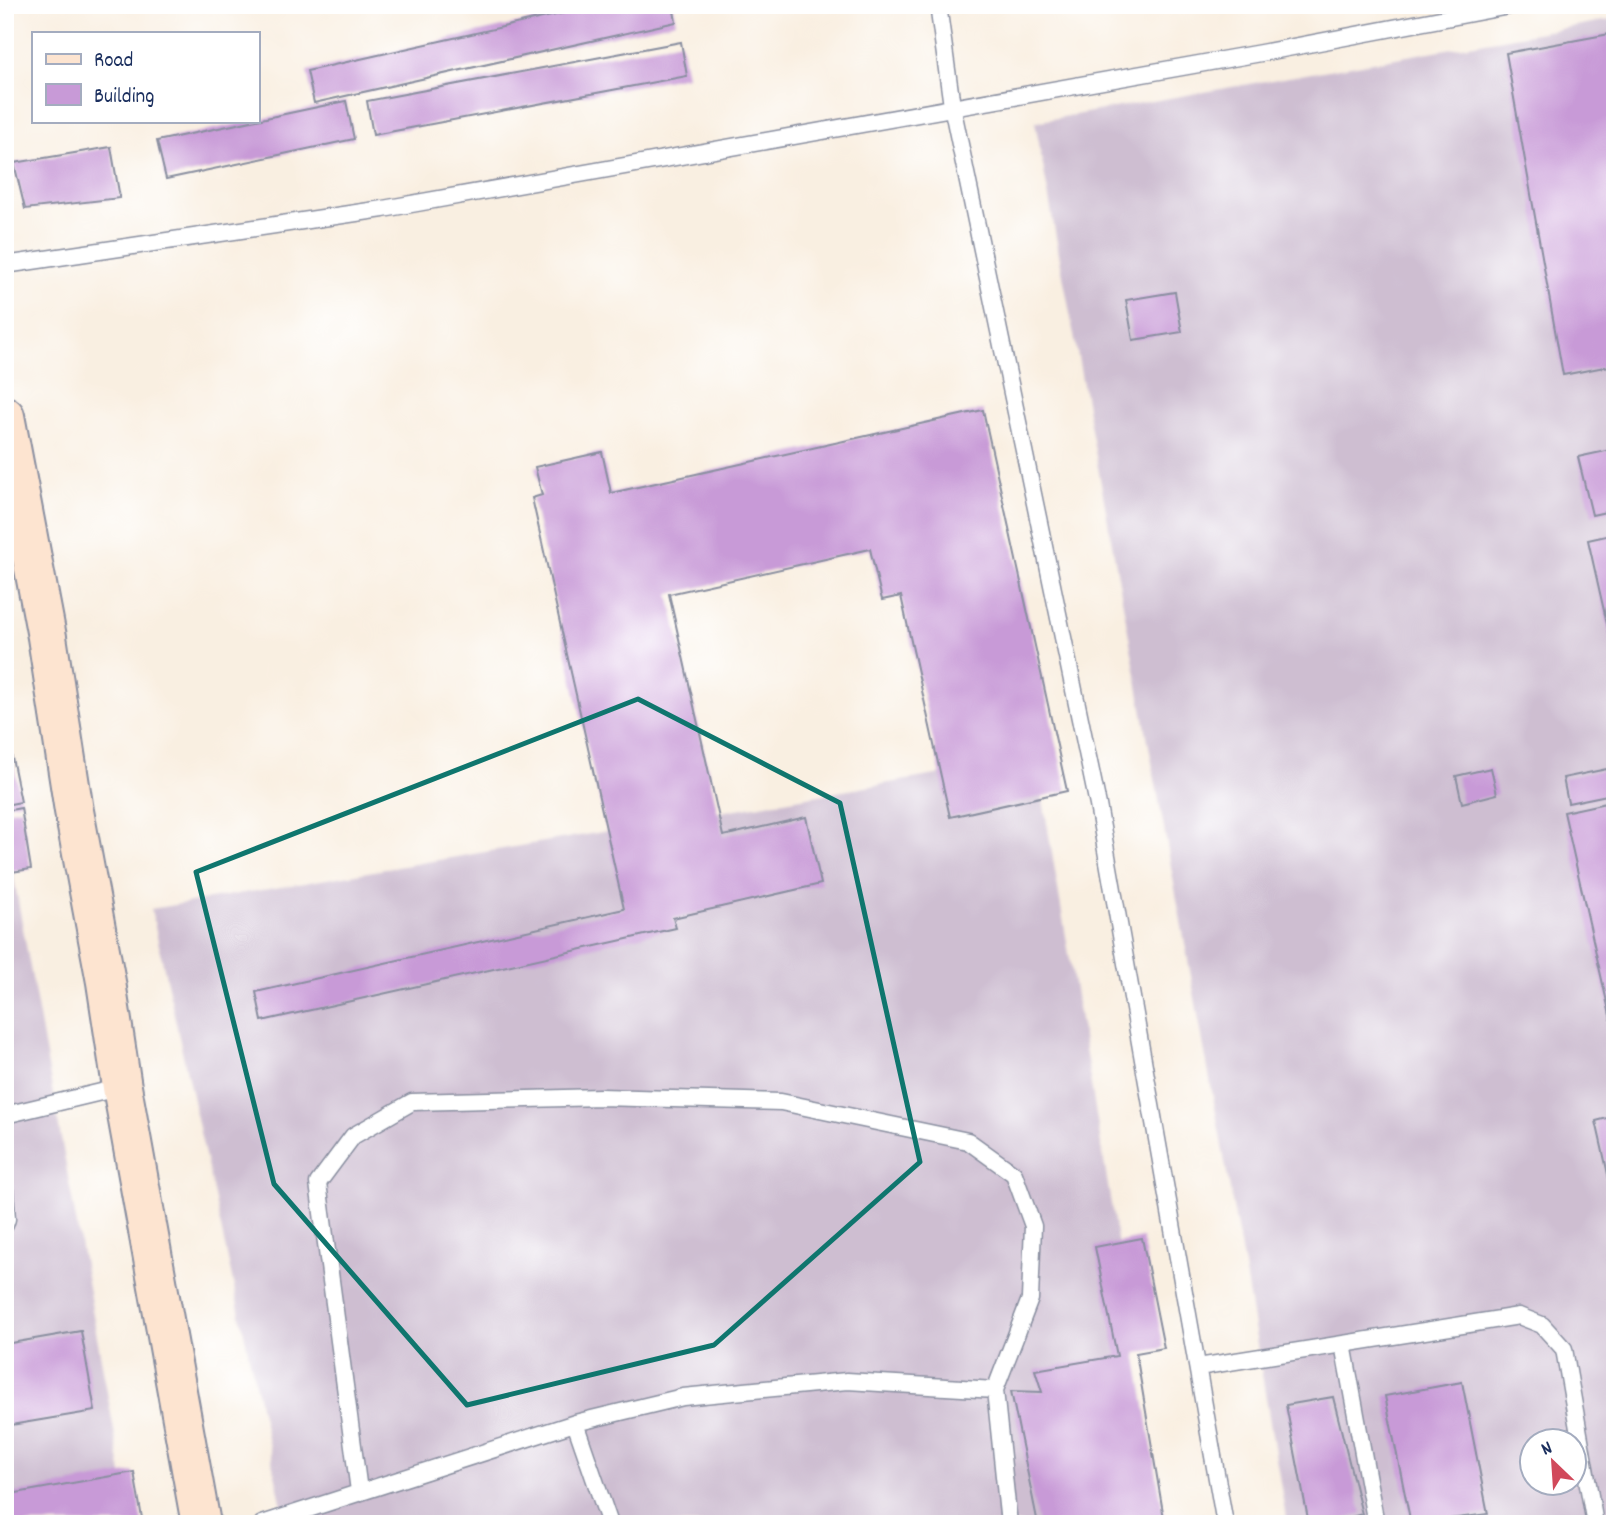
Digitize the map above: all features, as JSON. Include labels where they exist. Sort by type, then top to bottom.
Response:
[{"type":"street","points":[[5,416],[47,637],[74,811],[201,1524]]},
{"type":"lane","points":[[938,5],[952,106],[1098,805],[1225,1524]]},
{"type":"lane","points":[[5,265],[383,209],[1261,53],[1514,5]]},
{"type":"lane","points":[[5,1115],[122,1087]]},
{"type":"lane","points":[[359,1491],[318,1183],[353,1136],[412,1102],[601,1097],[781,1102],[968,1142],[1014,1174],[1033,1226],[1030,1299],[995,1390],[1009,1524]]},
{"type":"lane","points":[[5,1191],[5,1225]]},
{"type":"lane","points":[[1198,1367],[1519,1316],[1542,1325],[1564,1349],[1595,1524]]},
{"type":"lane","points":[[1343,1344],[1376,1524]]},
{"type":"lane","points":[[262,1524],[575,1423],[683,1397],[847,1381],[995,1390]]},
{"type":"lane","points":[[575,1423],[610,1524]]},
{"type":"highlighted area","points":[[638,699],[840,803],[920,1162],[714,1345],[467,1405],[274,1184],[196,872]]},
{"type":"shaded area","points":[[1615,19],[1615,1524],[1287,1524],[1243,1261],[1035,122]]},
{"type":"shaded area","points":[[1036,758],[1165,1524],[286,1524],[151,909]]},
{"type":"shaded area","points":[[5,829],[131,1524],[5,1524]]},
{"type":"building","points":[[600,5],[673,5],[676,22],[314,103],[307,71]]},
{"type":"building","points":[[1615,33],[1615,365],[1563,375],[1506,53]]},
{"type":"building","points":[[681,42],[687,76],[373,135],[367,101]]},
{"type":"building","points":[[346,101],[354,139],[166,179],[157,141],[247,122],[259,122],[259,119]]},
{"type":"building","points":[[111,147],[120,198],[25,209],[14,163]]},
{"type":"building","points":[[1175,292],[1182,332],[1133,340],[1126,300]]},
{"type":"building","points":[[983,410],[1067,791],[950,817],[901,596],[882,600],[870,549],[669,594],[723,836],[806,817],[821,884],[673,918],[676,928],[262,1021],[256,992],[624,909],[532,498],[542,495],[535,467],[602,452],[611,493]]},
{"type":"building","points":[[1615,449],[1615,510],[1592,515],[1578,457]]},
{"type":"building","points":[[1615,534],[1615,655],[1614,655],[1588,540]]},
{"type":"building","points":[[5,723],[21,802],[5,805]]},
{"type":"building","points":[[1491,768],[1497,794],[1462,803],[1456,776]]},
{"type":"building","points":[[1607,769],[1612,794],[1568,803],[1563,778]]},
{"type":"building","points":[[1615,801],[1615,1033],[1614,1033],[1564,812]]},
{"type":"building","points":[[21,808],[31,869],[5,873],[5,811]]},
{"type":"building","points":[[1615,1116],[1615,1201],[1614,1201],[1596,1121]]},
{"type":"building","points":[[1142,1238],[1164,1348],[1136,1353],[1165,1524],[1038,1524],[1011,1391],[1042,1392],[1035,1370],[1117,1356],[1095,1247]]},
{"type":"building","points":[[81,1331],[95,1411],[5,1426],[5,1344]]},
{"type":"building","points":[[1462,1382],[1488,1514],[1411,1524],[1385,1396]]},
{"type":"building","points":[[1333,1397],[1362,1514],[1328,1524],[1309,1524],[1286,1405]]},
{"type":"building","points":[[134,1472],[143,1524],[5,1524],[5,1495]]}]
